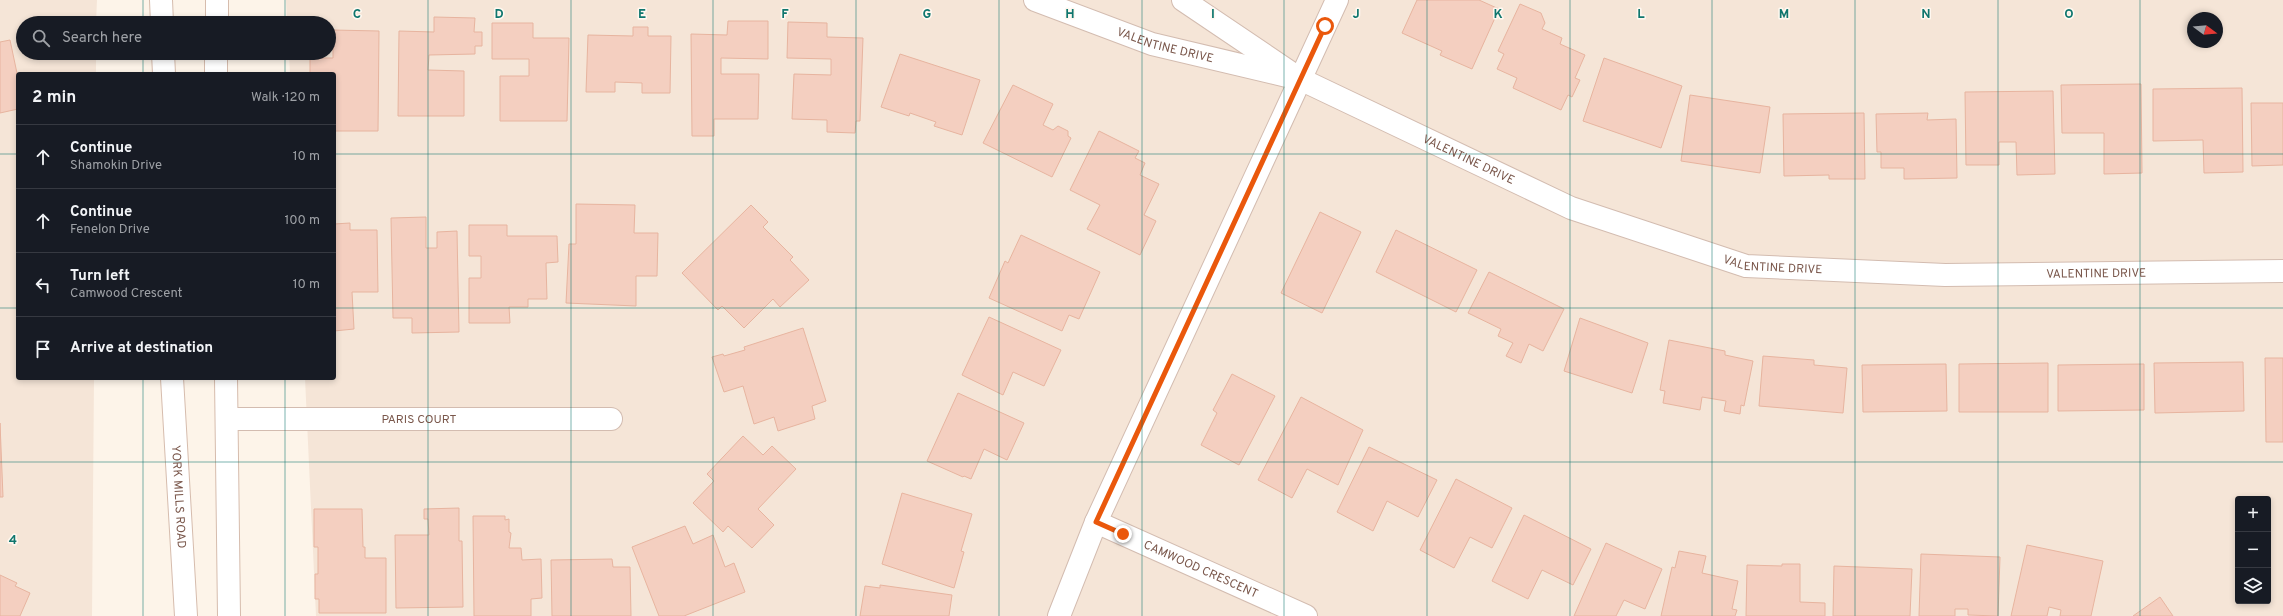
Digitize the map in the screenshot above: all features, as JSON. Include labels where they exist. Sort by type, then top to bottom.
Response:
[{"type":"street","points":[[162,0],[162,16]]},
{"type":"street","points":[[216,16],[217,0]]},
{"type":"street","name":"VALENTINE DRIVE","points":[[1035,0],[1152,44],[1300,79]]},
{"type":"street","name":"VALENTINE DRIVE","points":[[1183,0],[1300,79],[1571,208],[1746,266],[1945,275],[2283,270]]},
{"type":"street","points":[[1059,616],[1096,522],[1337,0]]},
{"type":"street","points":[[163,60],[164,72]]},
{"type":"street","points":[[216,60],[216,72]]},
{"type":"street","name":"YORK MILLS ROAD","points":[[172,380],[186,616]]},
{"type":"street","points":[[226,380],[228,420],[229,616]]},
{"type":"street","name":"PARIS COURT","points":[[228,420],[611,420]]},
{"type":"street","name":"CAMWOOD CRESCENT","points":[[1096,522],[1306,616]]},
{"type":"shaded area","points":[[0,0],[97,0],[96,16],[16,16],[16,60],[96,60],[96,72],[16,72],[16,380],[94,380],[92,616],[0,616]]},
{"type":"shaded area","points":[[286,0],[2283,0],[2283,616],[316,616],[305,380],[336,380],[336,72],[290,72],[289,60],[336,60],[336,16],[287,16]]},
{"type":"building","points":[[1417,0],[1479,0],[1499,9],[1472,69],[1440,55],[1442,51],[1402,33]]},
{"type":"building","points":[[1520,4],[1541,13],[1545,23],[1542,29],[1562,38],[1560,44],[1585,55],[1575,78],[1580,80],[1572,97],[1568,95],[1561,110],[1513,88],[1517,78],[1497,69],[1504,54],[1498,51]]},
{"type":"building","points":[[434,17],[475,18],[474,32],[482,32],[482,46],[475,46],[475,54],[429,55],[428,70],[464,71],[464,116],[398,116],[399,31],[434,32]]},
{"type":"building","points":[[728,21],[768,21],[768,59],[721,58],[721,74],[759,74],[758,119],[714,119],[714,136],[692,136],[691,34],[727,35]]},
{"type":"building","points":[[788,22],[827,23],[827,37],[863,38],[860,121],[856,121],[855,133],[827,132],[827,120],[792,119],[794,74],[831,75],[831,59],[787,58]]},
{"type":"building","points":[[492,23],[533,23],[533,38],[569,38],[567,121],[500,121],[500,76],[529,76],[529,59],[492,59]]},
{"type":"building","points":[[633,27],[648,27],[648,36],[671,36],[670,93],[642,93],[642,83],[615,82],[615,92],[586,92],[588,35],[633,36]]},
{"type":"building","points":[[336,30],[379,31],[378,131],[336,131],[336,72],[310,72],[310,60],[336,60]]},
{"type":"building","points":[[10,40],[17,72],[16,109],[0,113],[0,42]]},
{"type":"building","points":[[900,54],[980,80],[962,135],[934,126],[936,122],[910,113],[909,116],[881,107]]},
{"type":"building","points":[[1604,58],[1682,86],[1661,148],[1583,121]]},
{"type":"building","points":[[2141,84],[2142,173],[2104,174],[2104,133],[2062,133],[2061,85]]},
{"type":"building","points":[[1013,85],[1053,104],[1043,125],[1053,130],[1058,126],[1068,131],[1068,136],[1071,138],[1052,177],[983,143]]},
{"type":"building","points":[[2242,88],[2243,172],[2204,173],[2203,140],[2153,141],[2153,89]]},
{"type":"building","points":[[2053,91],[2055,174],[2017,175],[2016,142],[1999,142],[1999,165],[1966,165],[1965,92]]},
{"type":"building","points":[[1690,95],[1770,107],[1760,173],[1681,161]]},
{"type":"building","points":[[2251,103],[2283,103],[2283,165],[2252,166]]},
{"type":"building","points":[[1864,113],[1865,179],[1829,179],[1829,175],[1784,176],[1783,114]]},
{"type":"building","points":[[1928,113],[1927,120],[1956,119],[1957,178],[1904,179],[1904,168],[1881,168],[1881,152],[1877,152],[1876,114]]},
{"type":"building","points":[[1099,131],[1139,151],[1135,158],[1145,163],[1140,175],[1159,184],[1144,215],[1156,221],[1140,255],[1087,229],[1100,205],[1070,190]]},
{"type":"building","points":[[576,204],[635,205],[634,233],[658,233],[657,276],[636,276],[636,306],[566,303],[569,244],[576,244]]},
{"type":"building","points":[[751,205],[768,222],[763,227],[793,257],[790,260],[809,280],[780,307],[773,299],[744,328],[722,306],[718,310],[682,273]]},
{"type":"building","points":[[1320,212],[1361,232],[1322,313],[1281,293]]},
{"type":"building","points":[[426,217],[426,248],[437,248],[437,232],[457,231],[459,332],[412,333],[412,318],[393,318],[391,218]]},
{"type":"building","points":[[350,223],[350,230],[377,230],[378,292],[352,292],[354,329],[336,331],[336,224]]},
{"type":"building","points":[[469,225],[507,225],[507,236],[557,236],[558,262],[546,263],[547,299],[528,299],[528,307],[509,307],[510,323],[469,323],[469,278],[481,278],[481,256],[469,256]]},
{"type":"building","points":[[1396,230],[1477,270],[1456,312],[1376,272]]},
{"type":"building","points":[[1021,235],[1100,272],[1079,319],[1069,315],[1062,331],[989,298],[1005,261],[1008,263]]},
{"type":"building","points":[[1489,272],[1564,309],[1543,351],[1529,344],[1521,363],[1506,356],[1513,343],[1498,336],[1501,329],[1468,313]]},
{"type":"building","points":[[989,317],[1061,350],[1044,386],[1013,372],[1003,395],[962,375]]},
{"type":"building","points":[[1580,318],[1648,343],[1632,393],[1564,371]]},
{"type":"building","points":[[803,328],[826,401],[812,406],[815,419],[778,431],[774,417],[754,424],[743,386],[724,392],[712,357],[723,354],[724,356],[745,350],[744,347]]},
{"type":"building","points":[[1669,340],[1725,351],[1725,355],[1753,361],[1744,406],[1741,405],[1740,414],[1724,411],[1726,401],[1702,397],[1700,410],[1663,403],[1665,391],[1660,390]]},
{"type":"building","points":[[1763,356],[1814,360],[1814,365],[1847,368],[1843,413],[1759,406]]},
{"type":"building","points":[[2265,358],[2283,358],[2283,442],[2266,442]]},
{"type":"building","points":[[2243,362],[2244,411],[2155,413],[2154,363]]},
{"type":"building","points":[[2048,363],[2048,412],[1959,412],[1959,364]]},
{"type":"building","points":[[1946,364],[1947,411],[1863,412],[1862,365]]},
{"type":"building","points":[[2144,364],[2144,410],[2058,411],[2058,365]]},
{"type":"building","points":[[1232,374],[1275,396],[1239,465],[1201,445],[1217,413],[1213,410]]},
{"type":"building","points":[[958,393],[1024,423],[1007,460],[984,449],[971,479],[927,461]]},
{"type":"building","points":[[1301,397],[1363,430],[1338,485],[1307,469],[1292,498],[1258,480]]},
{"type":"building","points":[[0,423],[3,497],[0,497]]},
{"type":"building","points":[[743,436],[763,455],[772,446],[796,469],[758,509],[774,525],[752,548],[728,526],[723,532],[693,503],[714,481],[707,474]]},
{"type":"building","points":[[1369,447],[1437,480],[1418,517],[1387,501],[1373,531],[1337,512]]},
{"type":"building","points":[[1456,479],[1512,508],[1492,548],[1470,537],[1454,568],[1420,550]]},
{"type":"building","points":[[902,493],[972,514],[961,551],[964,552],[954,588],[882,564]]},
{"type":"building","points":[[459,508],[459,541],[462,541],[463,607],[396,608],[395,535],[429,535],[428,519],[424,519],[424,509]]},
{"type":"building","points":[[314,509],[362,509],[363,547],[365,547],[365,558],[386,558],[386,613],[319,613],[319,599],[315,599],[315,574],[318,574],[318,547],[314,547]]},
{"type":"building","points":[[1524,515],[1591,549],[1573,585],[1542,570],[1528,599],[1492,581]]},
{"type":"building","points":[[473,516],[505,516],[505,520],[509,519],[509,532],[511,533],[509,548],[521,548],[522,560],[541,559],[542,598],[531,599],[531,616],[474,616]]},
{"type":"building","points":[[685,526],[693,544],[713,535],[725,567],[734,563],[745,592],[684,616],[659,616],[632,547]]},
{"type":"building","points":[[1606,543],[1662,569],[1645,609],[1624,600],[1616,616],[1574,616]]},
{"type":"building","points":[[2027,545],[2103,561],[2091,616],[2060,616],[2061,610],[2049,607],[2047,616],[2011,616]]},
{"type":"building","points":[[1679,551],[1706,556],[1702,573],[1738,581],[1732,609],[1737,610],[1735,616],[1661,616],[1672,567],[1675,568]]},
{"type":"building","points":[[1921,554],[2000,557],[1998,616],[1968,615],[1968,609],[1955,609],[1955,616],[1919,616]]},
{"type":"building","points":[[612,559],[613,567],[630,567],[631,616],[552,616],[551,560]]},
{"type":"building","points":[[1782,564],[1800,564],[1800,602],[1825,603],[1825,616],[1746,616],[1747,565],[1782,566]]},
{"type":"building","points":[[1834,566],[1912,569],[1910,616],[1833,616]]},
{"type":"building","points":[[0,575],[17,583],[15,586],[30,593],[20,616],[0,616]]},
{"type":"building","points":[[880,585],[952,595],[949,616],[860,616],[865,586],[880,588]]},
{"type":"building","points":[[2160,597],[2173,616],[2133,616]]},
{"type":"route","points":[[1123,534],[1096,522],[1325,26]]}]
